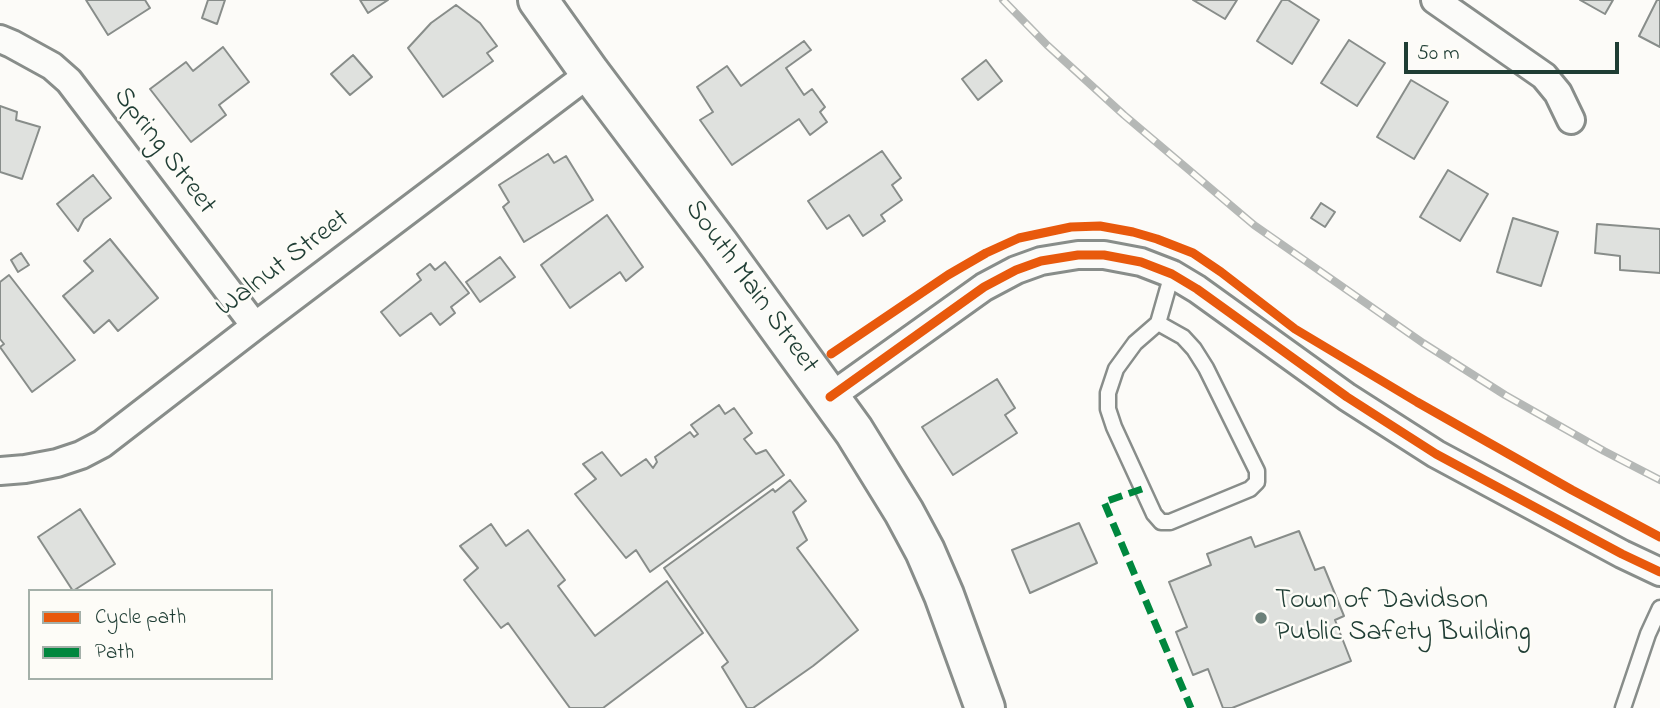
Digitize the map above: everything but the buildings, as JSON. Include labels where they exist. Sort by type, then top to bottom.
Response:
[{"type":"main road","name":"South Main Street","points":[[538,0],[854,431],[925,551],[985,708]]},
{"type":"street","points":[[1435,0],[1544,76],[1558,93],[1572,120]]},
{"type":"street","name":"Spring Street","points":[[0,40],[52,66],[69,81],[256,326]]},
{"type":"street","name":"Walnut Street","points":[[0,471],[57,463],[102,444],[590,73]]},
{"type":"street","points":[[830,397],[984,287],[1016,270],[1041,261],[1078,255],[1104,255],[1141,262],[1172,274],[1208,297],[1347,397],[1436,454],[1660,572]]},
{"type":"lane","points":[[1158,323],[1183,337],[1194,349],[1257,471],[1257,482],[1250,489],[1170,522],[1161,522],[1154,514],[1114,428],[1108,409],[1108,393],[1116,369],[1135,343],[1158,323],[1172,274]]},
{"type":"lane","points":[[1623,708],[1648,634],[1660,608]]},
{"type":"railway","points":[[1003,0],[1047,45],[1124,115],[1254,225],[1423,343],[1505,395],[1660,480]]},
{"type":"marked path","points":[[1142,489],[1104,502],[1191,708]]},
{"type":"cycle path","points":[[831,354],[948,275],[1019,238],[1071,227],[1100,226],[1133,232],[1193,253],[1295,329],[1417,402],[1660,537]]},
{"type":"cycle path","points":[[830,397],[984,287],[1016,270],[1041,261],[1078,255],[1104,255],[1141,262],[1172,274],[1197,289],[1347,397],[1436,454],[1660,572]]},
{"type":"place","name":"Town of Davidson Public Safety Building","points":[[1261,618]]}]
